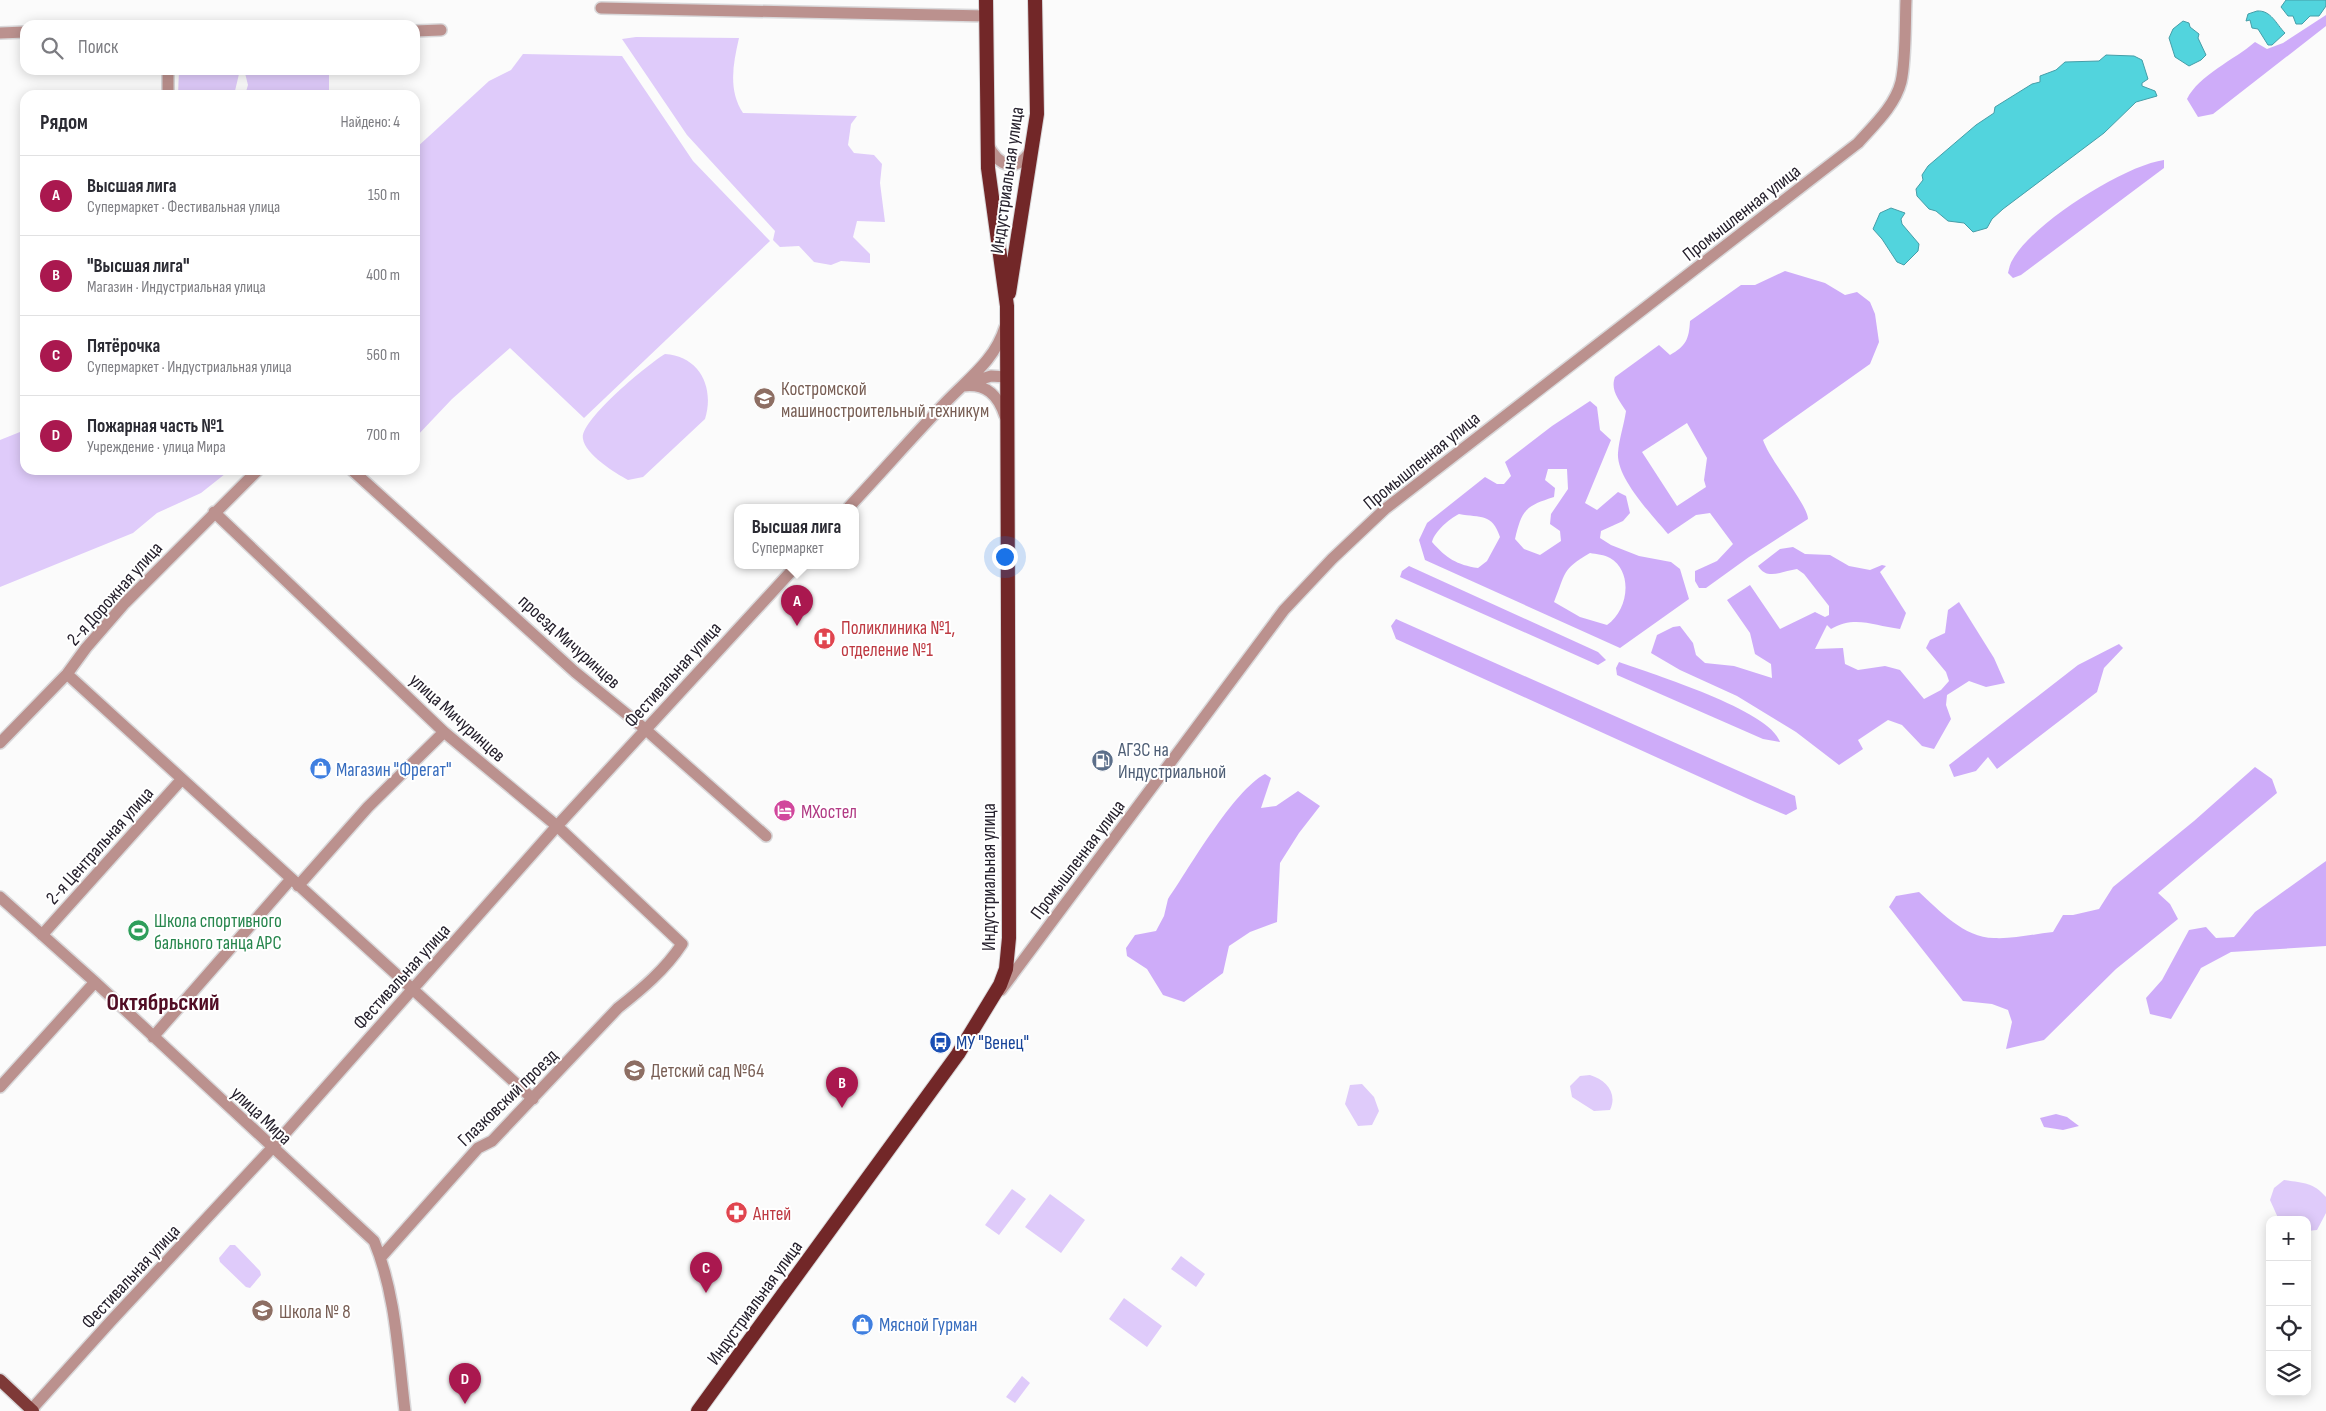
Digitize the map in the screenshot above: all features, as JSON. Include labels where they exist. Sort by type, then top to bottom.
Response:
[{"type":"highway","name":"Индустриальная улица","points":[[698,1411],[958,1054],[988,1008],[1006,970],[1009,938],[1007,306],[986,141],[986,0]]},
{"type":"highway","name":"Индустриальная улица","points":[[1007,306],[1037,114],[1036,0]]},
{"type":"main road","points":[[0,1380],[32,1410]]},
{"type":"street","name":"Промышленная улица","points":[[988,1008],[1284,610],[1332,559],[1385,509],[1858,143],[1881,117],[1894,98],[1901,83],[1906,0]]},
{"type":"street","points":[[601,8],[986,16]]},
{"type":"street","points":[[420,31],[441,30]]},
{"type":"street","points":[[0,33],[20,32]]},
{"type":"street","points":[[168,75],[168,90]]},
{"type":"street","points":[[986,141],[993,155],[1002,163],[1024,160],[1033,146]]},
{"type":"street","points":[[852,504],[963,386],[979,372],[1001,340],[1007,320]]},
{"type":"street","points":[[963,386],[973,380],[991,376],[1006,377]]},
{"type":"street","points":[[963,386],[974,385],[994,394],[1006,419]]},
{"type":"street","name":"2-я Дорожная улица","points":[[0,743],[67,674],[124,603],[253,475]]},
{"type":"street","name":"проезд Мичуринцев","points":[[358,475],[575,672],[645,729],[766,836]]},
{"type":"street","name":"улица Мичуринцев","points":[[214,512],[444,732],[557,826],[682,944]]},
{"type":"street","name":"Фестивальная улица","points":[[32,1410],[272,1148],[557,826],[793,569]]},
{"type":"street","name":"2-я Центральная улица","points":[[67,674],[532,1099]]},
{"type":"street","points":[[153,1037],[294,882],[444,732]]},
{"type":"street","name":"2-я Центральная улица","points":[[42,935],[182,779]]},
{"type":"street","name":"улица Мира","points":[[0,897],[374,1241],[381,1257],[390,1294],[405,1411]]},
{"type":"street","name":"Глазковский проезд","points":[[381,1257],[478,1148],[492,1141],[618,1008],[640,992],[671,960],[682,944]]},
{"type":"street","points":[[0,1087],[94,982]]},
{"type":"shaded area","points":[[2326,15],[2326,26],[2213,114],[2198,117],[2187,99],[2208,75],[2255,42],[2267,49],[2283,43]]},
{"type":"shaded area","points":[[636,37],[739,38],[733,77],[735,95],[743,113],[857,116],[851,124],[848,145],[854,153],[874,155],[882,164],[880,183],[885,222],[857,221],[853,237],[870,254],[870,263],[841,261],[831,265],[814,262],[799,246],[780,247],[773,240],[775,231],[687,135],[622,39]]},
{"type":"shaded area","points":[[523,54],[622,56],[693,161],[770,241],[584,418],[510,348],[452,399],[420,433],[420,144],[489,81],[511,70]]},
{"type":"shaded area","points":[[179,75],[239,75],[235,90],[178,90]]},
{"type":"shaded area","points":[[246,75],[329,75],[329,90],[246,90],[248,85]]},
{"type":"shaded area","points":[[2164,160],[2164,168],[2021,275],[2013,278],[2008,273],[2012,261],[2024,245],[2059,213],[2104,184],[2147,164]]},
{"type":"shaded area","points":[[1785,271],[1825,283],[1845,295],[1857,292],[1870,302],[1875,314],[1879,342],[1870,364],[1763,440],[1802,504],[1808,519],[1749,557],[1706,588],[1699,588],[1695,581],[1695,571],[1717,561],[1733,544],[1710,513],[1696,515],[1668,534],[1645,507],[1629,485],[1619,463],[1618,453],[1626,411],[1614,391],[1614,382],[1615,377],[1659,345],[1670,355],[1675,352],[1686,341],[1690,321],[1741,285],[1755,285]],"holes":[[[1687,423],[1707,458],[1704,480],[1706,487],[1677,506],[1642,452]]]},
{"type":"shaded area","points":[[665,354],[677,356],[687,361],[702,375],[708,396],[705,419],[643,477],[628,480],[601,462],[589,451],[583,439],[585,431],[592,420],[616,393]]},
{"type":"shaded area","points":[[1590,401],[1597,407],[1600,430],[1611,440],[1585,503],[1597,510],[1618,492],[1626,496],[1630,513],[1623,521],[1601,531],[1600,538],[1611,545],[1639,556],[1671,562],[1680,569],[1689,599],[1620,648],[1425,560],[1419,540],[1427,523],[1485,477],[1497,484],[1504,484],[1511,476],[1505,462],[1552,426]],"holes":[[[1548,469],[1567,469],[1568,489],[1551,514],[1550,524],[1560,531],[1561,541],[1540,555],[1524,549],[1515,539],[1520,521],[1527,510],[1537,503],[1554,497],[1555,488],[1545,480]],[[1459,514],[1489,520],[1497,529],[1500,537],[1487,561],[1478,568],[1452,560],[1442,552],[1432,542],[1439,530]],[[1590,553],[1610,558],[1618,564],[1623,572],[1625,582],[1624,601],[1620,611],[1607,625],[1580,617],[1554,602],[1563,578],[1574,564]]]},
{"type":"shaded area","points":[[20,432],[20,475],[224,475],[201,493],[157,513],[133,533],[0,587],[0,440]]},
{"type":"shaded area","points":[[1793,547],[1805,554],[1830,555],[1849,566],[1870,570],[1882,565],[1886,566],[1880,572],[1906,613],[1900,629],[1857,622],[1840,625],[1831,629],[1827,625],[1815,649],[1843,648],[1845,664],[1858,670],[1885,666],[1900,670],[1924,699],[1941,690],[1949,681],[1946,672],[1926,648],[1930,640],[1945,633],[1948,610],[1959,602],[1994,658],[2005,683],[1986,687],[1969,681],[1947,695],[1946,705],[1951,719],[1934,749],[1922,746],[1902,725],[1888,720],[1858,740],[1863,749],[1839,765],[1796,732],[1737,696],[1680,670],[1651,653],[1657,635],[1673,627],[1680,626],[1693,643],[1696,655],[1705,663],[1734,666],[1772,678],[1771,664],[1755,654],[1750,633],[1727,600],[1750,585],[1780,629],[1815,612],[1825,617],[1829,615],[1829,606],[1804,574],[1797,569],[1770,574],[1762,571],[1758,566],[1780,549]]},
{"type":"shaded area","points":[[1409,566],[1598,652],[1606,660],[1598,665],[1400,577],[1402,571]]},
{"type":"shaded area","points":[[1396,619],[1795,796],[1797,809],[1786,815],[1755,802],[1396,639],[1391,626]]},
{"type":"shaded area","points":[[2119,644],[2123,648],[2104,668],[2097,692],[1997,769],[1988,757],[1976,771],[1954,777],[1949,765],[2078,665]]},
{"type":"shaded area","points":[[1619,662],[1708,694],[1733,706],[1772,730],[1780,742],[1763,739],[1617,675],[1616,668]]},
{"type":"shaded area","points":[[2255,767],[2272,779],[2277,793],[2158,893],[2170,904],[2178,919],[2116,969],[2044,1040],[2006,1049],[2012,1022],[2008,1010],[1992,1004],[1963,1001],[1889,907],[1896,896],[1919,892],[1953,922],[1983,937],[2009,938],[2053,932],[2063,915],[2073,915],[2099,909],[2113,887],[2194,821]]},
{"type":"shaded area","points":[[1265,774],[1271,778],[1261,808],[1276,806],[1298,791],[1320,806],[1299,833],[1280,863],[1277,922],[1250,932],[1229,946],[1223,973],[1184,1002],[1163,995],[1147,969],[1127,956],[1126,948],[1135,935],[1156,931],[1164,916],[1168,899],[1213,831],[1239,796]]},
{"type":"shaded area","points":[[2326,861],[2326,946],[2231,952],[2201,968],[2171,1019],[2150,1014],[2146,998],[2162,980],[2189,930],[2206,927],[2216,938],[2234,937],[2255,912]]},
{"type":"shaded area","points":[[1590,1075],[1601,1080],[1609,1088],[1612,1098],[1610,1110],[1594,1111],[1572,1097],[1570,1086],[1580,1076]]},
{"type":"shaded area","points":[[1362,1084],[1374,1097],[1379,1111],[1372,1125],[1358,1126],[1345,1104],[1350,1085]]},
{"type":"shaded area","points":[[2056,1114],[2067,1117],[2079,1126],[2063,1130],[2044,1127],[2040,1118]]},
{"type":"shaded area","points":[[2284,1180],[2317,1188],[2326,1197],[2326,1213],[2317,1230],[2311,1231],[2311,1216],[2277,1216],[2270,1200],[2274,1188]]},
{"type":"shaded area","points":[[1012,1189],[1026,1199],[999,1235],[985,1225]]},
{"type":"shaded area","points":[[1050,1194],[1085,1220],[1061,1253],[1025,1227]]},
{"type":"shaded area","points":[[230,1245],[235,1245],[260,1271],[261,1275],[250,1288],[246,1287],[220,1262],[219,1258]]},
{"type":"shaded area","points":[[1181,1256],[1205,1274],[1196,1287],[1171,1269]]},
{"type":"shaded area","points":[[1124,1298],[1162,1326],[1147,1347],[1109,1319]]},
{"type":"shaded area","points":[[1022,1376],[1030,1383],[1015,1403],[1006,1397]]},
{"type":"water","points":[[2286,0],[2326,0],[2326,6],[2319,16],[2310,16],[2302,24],[2296,24],[2293,16],[2288,16],[2281,7]]},
{"type":"water","points":[[2257,11],[2270,15],[2285,33],[2272,45],[2268,45],[2258,29],[2252,28],[2250,20],[2246,21],[2248,14]]},
{"type":"water","points":[[2183,21],[2189,23],[2190,27],[2199,34],[2198,38],[2206,55],[2189,66],[2175,57],[2169,38],[2173,29]]},
{"type":"water","points":[[2106,55],[2134,56],[2142,60],[2148,79],[2142,83],[2142,86],[2155,91],[2157,96],[2136,102],[2104,133],[2003,209],[1992,219],[1987,228],[1973,232],[1964,223],[1948,221],[1936,211],[1929,209],[1917,196],[1916,189],[1923,180],[1922,175],[1928,166],[1976,125],[1994,113],[1995,107],[2032,84],[2040,82],[2040,76],[2056,70],[2065,62],[2099,61]]},
{"type":"water","points":[[1891,208],[1905,213],[1901,219],[1902,224],[1919,244],[1918,251],[1904,265],[1897,262],[1873,229],[1880,213]]},
{"type":"place","name":"Костромской машиностроительный техникум","points":[[765,399]]},
{"type":"place","name":"Высшая лига","points":[[797,626]]},
{"type":"place","name":"Поликлиника №1, отделение №1","points":[[825,638]]},
{"type":"place","name":"АГЗС на Индустриальной","points":[[1102,760]]},
{"type":"place","name":"Магазин \"Фрегат\"","points":[[320,769]]},
{"type":"place","name":"МХостел","points":[[785,811]]},
{"type":"place","name":"Школа спортивного бального танца АРС","points":[[138,931]]},
{"type":"place","name":"МУ \"Венец\"","points":[[940,1042]]},
{"type":"place","name":"Детский сад №64","points":[[635,1070]]},
{"type":"place","name":"\"Высшая лига\"","points":[[842,1108]]},
{"type":"place","name":"Антей","points":[[737,1213]]},
{"type":"place","name":"Пятёрочка","points":[[706,1293]]},
{"type":"place","name":"Школа № 8","points":[[263,1311]]},
{"type":"place","name":"Мясной Гурман","points":[[863,1324]]},
{"type":"place","name":"Пожарная часть №1","points":[[465,1404]]},
{"type":"district","name":"Октябрьский","points":[[163,1002]]}]
